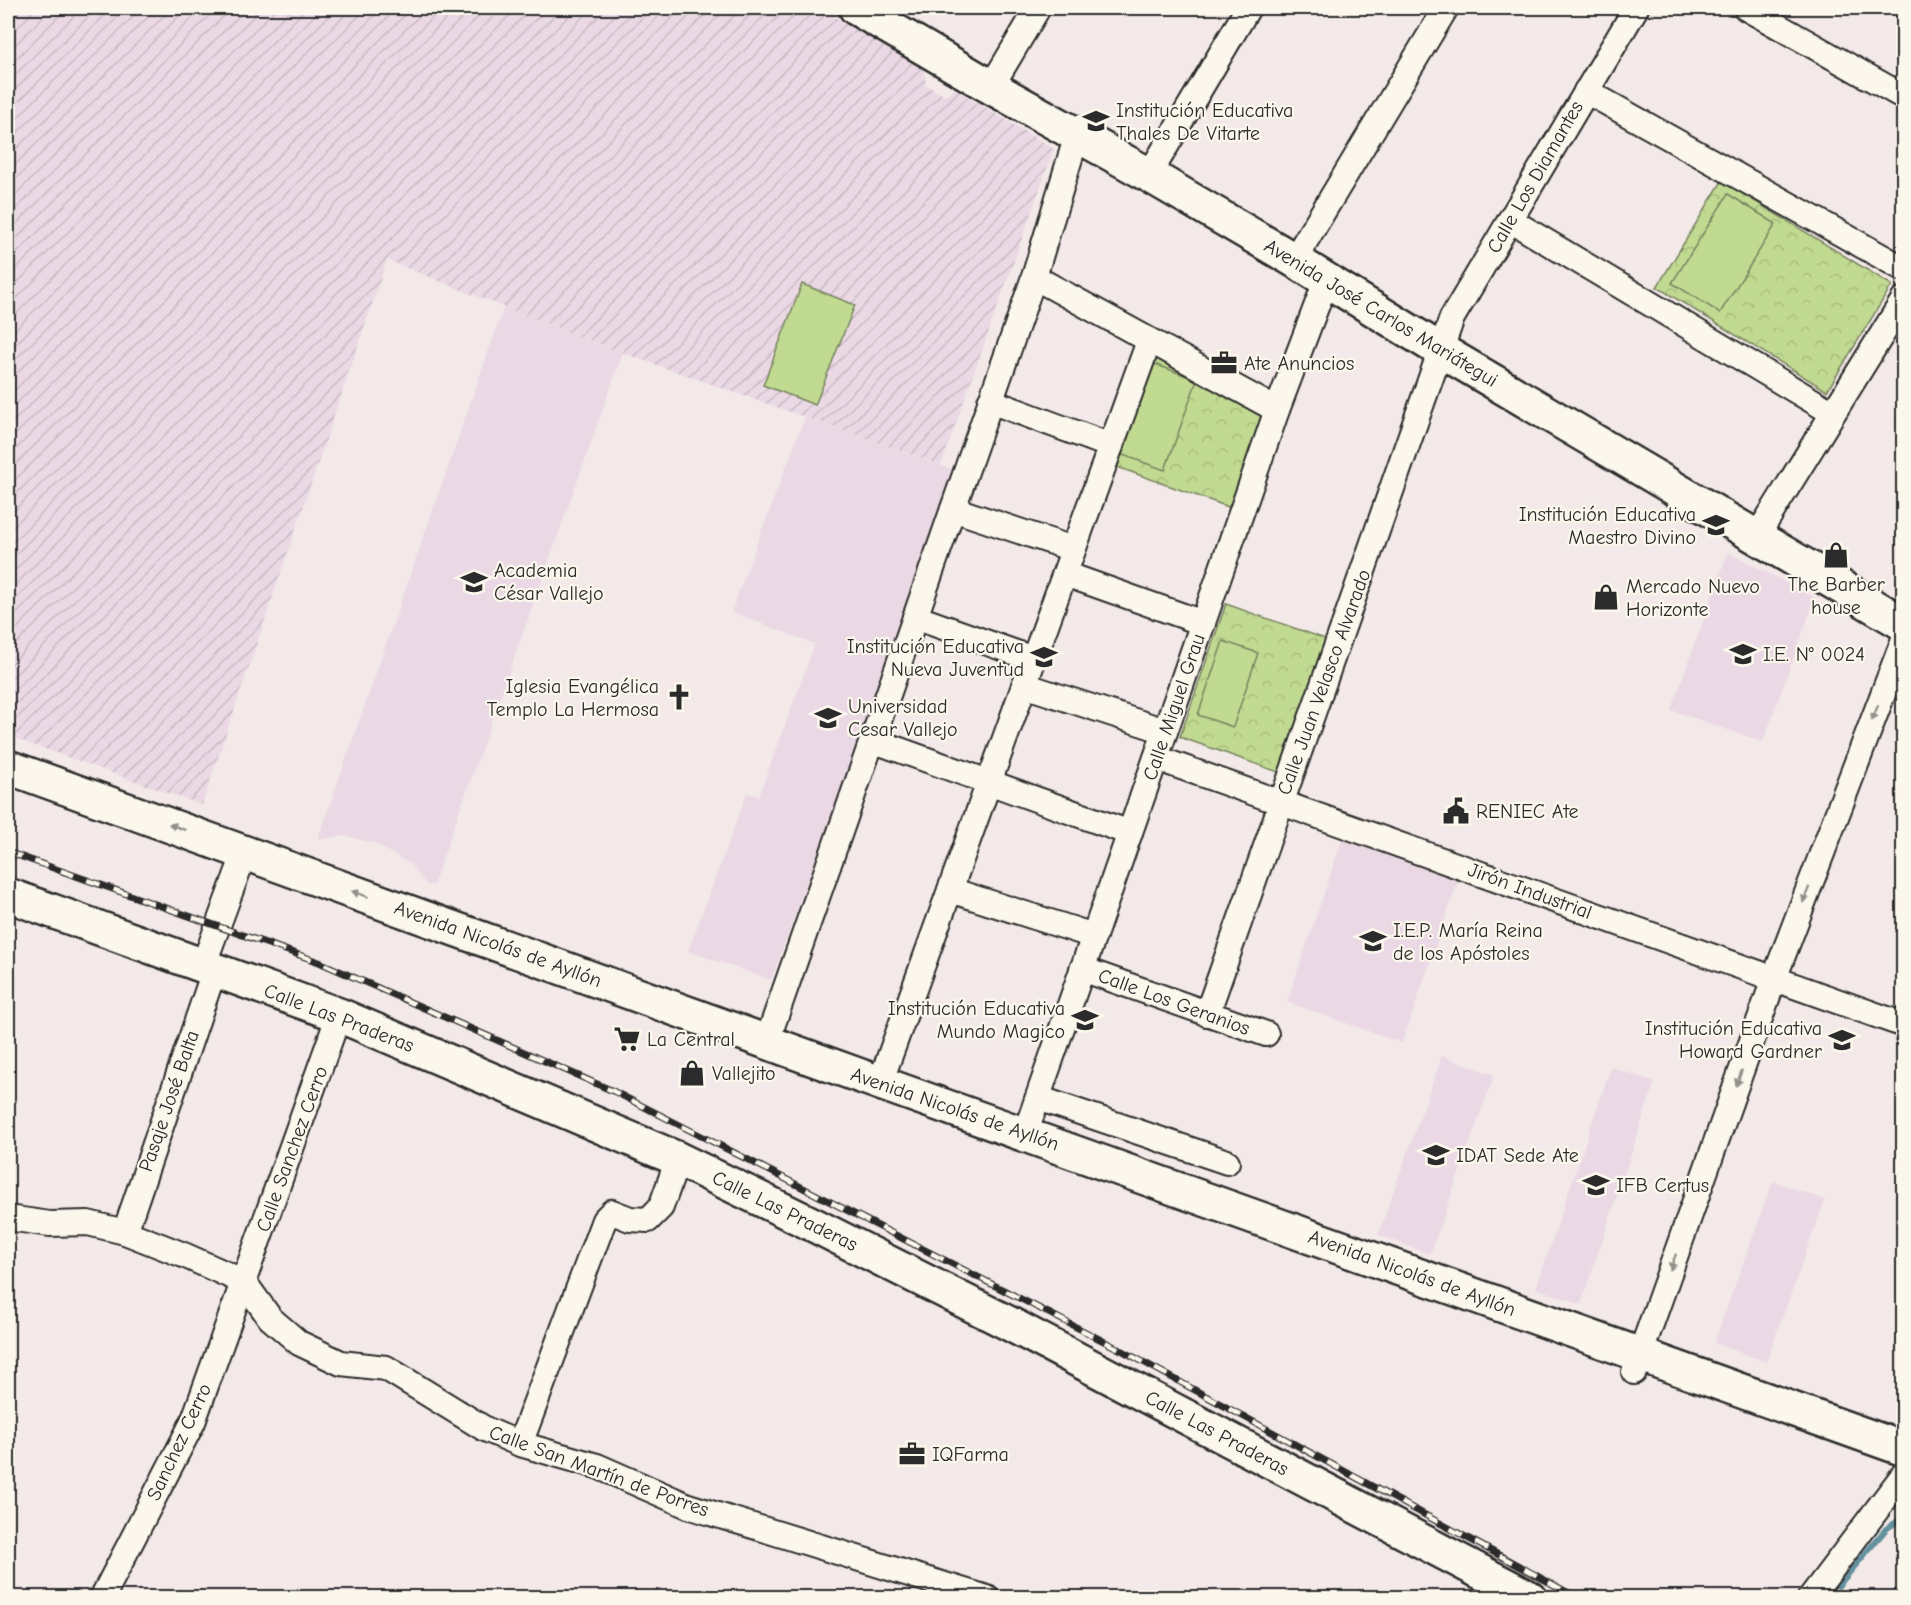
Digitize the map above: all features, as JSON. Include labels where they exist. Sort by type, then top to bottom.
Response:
[{"type":"main road","name":"Avenida José Carlos Mariátegui","points":[[856,8],[1294,260],[1440,350],[1901,621]]},
{"type":"main road","name":"Avenida Nicolás de Ayllón","points":[[8,767],[241,862],[1637,1364],[1904,1449]]},
{"type":"main road","name":"Avenida Nicolás de Ayllón","points":[[8,791],[241,862],[767,1041],[1025,1134],[1637,1364],[1904,1468]]},
{"type":"main road","name":"Calle Las Praderas","points":[[10,903],[209,969],[339,1016],[678,1159],[1010,1324],[1530,1598]]},
{"type":"street","points":[[991,87],[1038,8]]},
{"type":"street","points":[[1149,175],[1248,8]]},
{"type":"street","points":[[1294,260],[1446,8]]},
{"type":"street","name":"Calle Los Diamantes","points":[[1440,350],[1452,318],[1636,8]]},
{"type":"street","points":[[1746,8],[1904,96]]},
{"type":"street","points":[[1586,91],[1904,269]]},
{"type":"street","points":[[767,1041],[1034,278],[1077,135]]},
{"type":"street","points":[[1510,220],[1833,413]]},
{"type":"street","points":[[1034,278],[1277,410]]},
{"type":"street","name":"Calle Miguel Grau","points":[[1025,1134],[1277,410],[1326,281]]},
{"type":"street","points":[[1757,536],[1904,299]]},
{"type":"street","points":[[880,1083],[1149,341]]},
{"type":"street","name":"Calle Juan Velasco Alvarado","points":[[1207,1014],[1440,350]]},
{"type":"street","points":[[990,401],[1111,446]]},
{"type":"street","points":[[953,509],[1073,549]]},
{"type":"street","points":[[1065,574],[1203,623]]},
{"type":"street","points":[[915,618],[1034,659]]},
{"type":"street","points":[[1637,1364],[1901,621]]},
{"type":"street","points":[[1024,685],[1166,731]]},
{"type":"street","points":[[872,740],[1130,834]]},
{"type":"street","name":"Jirón Industrial","points":[[1156,758],[1904,1025]]},
{"type":"street","name":"Pasaje José Balta","points":[[124,1232],[241,862]]},
{"type":"street","points":[[950,890],[1094,936]]},
{"type":"street","name":"Calle Los Geranios","points":[[1082,969],[1266,1034]]},
{"type":"street","name":"Calle Sanchez Cerro","points":[[244,1282],[339,1016]]},
{"type":"street","points":[[1038,1098],[1227,1162]]},
{"type":"street","points":[[520,1444],[604,1220],[612,1212],[630,1219],[648,1220],[661,1207],[678,1159]]},
{"type":"street","points":[[8,1218],[50,1224],[88,1222],[124,1232],[244,1282]]},
{"type":"street","name":"Calle San Martín de Porres","points":[[244,1282],[270,1318],[300,1343],[341,1363],[386,1368],[485,1429],[520,1444],[597,1466],[688,1506],[987,1598]]},
{"type":"street","name":"Sanchez Cerro","points":[[102,1598],[193,1422],[244,1282]]},
{"type":"street","points":[[1813,1596],[1904,1474]]},
{"type":"shaded area","points":[[8,8],[820,8],[924,70],[926,85],[945,96],[955,89],[1054,149],[941,465],[623,353],[387,260],[202,805],[8,736]]},
{"type":"shaded area","name":"Academia César Vallejo","points":[[504,307],[623,353],[433,885],[427,885],[410,864],[374,843],[346,836],[318,839]]},
{"type":"shaded area","name":"Universidad Cesar Vallejo","points":[[805,417],[959,472],[771,980],[688,951],[747,793],[759,796],[815,644],[731,612]]},
{"type":"shaded area","name":"I.E. N° 0024","points":[[1728,552],[1815,598],[1763,742],[1671,710]]},
{"type":"shaded area","name":"I.E.P. María Reina de los Apóstoles","points":[[1343,838],[1459,879],[1402,1043],[1287,1002]]},
{"type":"shaded area","name":"IDAT Sede Ate","points":[[1442,1056],[1494,1075],[1430,1254],[1378,1235]]},
{"type":"shaded area","name":"IFB Certus","points":[[1611,1067],[1655,1082],[1581,1304],[1536,1288]]},
{"type":"shaded area","points":[[1773,1181],[1825,1200],[1766,1362],[1714,1343]]},
{"type":"green space","points":[[1722,181],[1892,285],[1827,391],[1657,287]]},
{"type":"green space","points":[[1728,194],[1776,224],[1720,313],[1672,283]]},
{"type":"green space","points":[[802,284],[855,305],[815,405],[763,385]]},
{"type":"green space","points":[[1152,348],[1268,408],[1231,508],[1109,464]]},
{"type":"green space","points":[[1152,363],[1197,380],[1165,470],[1120,454]]},
{"type":"green space","points":[[1226,604],[1331,641],[1284,774],[1180,737]]},
{"type":"green space","points":[[1223,641],[1258,653],[1233,727],[1198,715]]},
{"type":"waterway","points":[[1838,1586],[1886,1529],[1904,1517]]},
{"type":"railway","points":[[8,852],[319,962],[613,1091],[1123,1351],[1578,1598]]},
{"type":"place","name":"Institución Educativa Thales De Vitarte","points":[[1096,121]]},
{"type":"place","name":"Ate Anuncios","points":[[1224,363]]},
{"type":"place","name":"Institución Educativa Maestro Divino","points":[[1716,525]]},
{"type":"place","name":"The Barber house","points":[[1836,555]]},
{"type":"place","name":"Academia César Vallejo","points":[[474,582]]},
{"type":"place","name":"Mercado Nuevo Horizonte","points":[[1606,597]]},
{"type":"place","name":"I.E. N° 0024","points":[[1743,654]]},
{"type":"place","name":"Institución Educativa Nueva Juventud","points":[[1044,657]]},
{"type":"place","name":"Iglesia Evangélica Templo La Hermosa","points":[[679,697]]},
{"type":"place","name":"Universidad Cesar Vallejo","points":[[828,718]]},
{"type":"place","name":"RENIEC Ate","points":[[1456,811]]},
{"type":"place","name":"I.E.P. María Reina de los Apóstoles","points":[[1373,941]]},
{"type":"place","name":"Institución Educativa Mundo Magico","points":[[1085,1020]]},
{"type":"place","name":"La Central","points":[[627,1039]]},
{"type":"place","name":"Institución Educativa Howard Gardner","points":[[1842,1040]]},
{"type":"place","name":"Vallejito","points":[[692,1073]]},
{"type":"place","name":"IDAT Sede Ate","points":[[1436,1155]]},
{"type":"place","name":"IFB Certus","points":[[1596,1185]]},
{"type":"place","name":"IQFarma","points":[[912,1454]]}]
